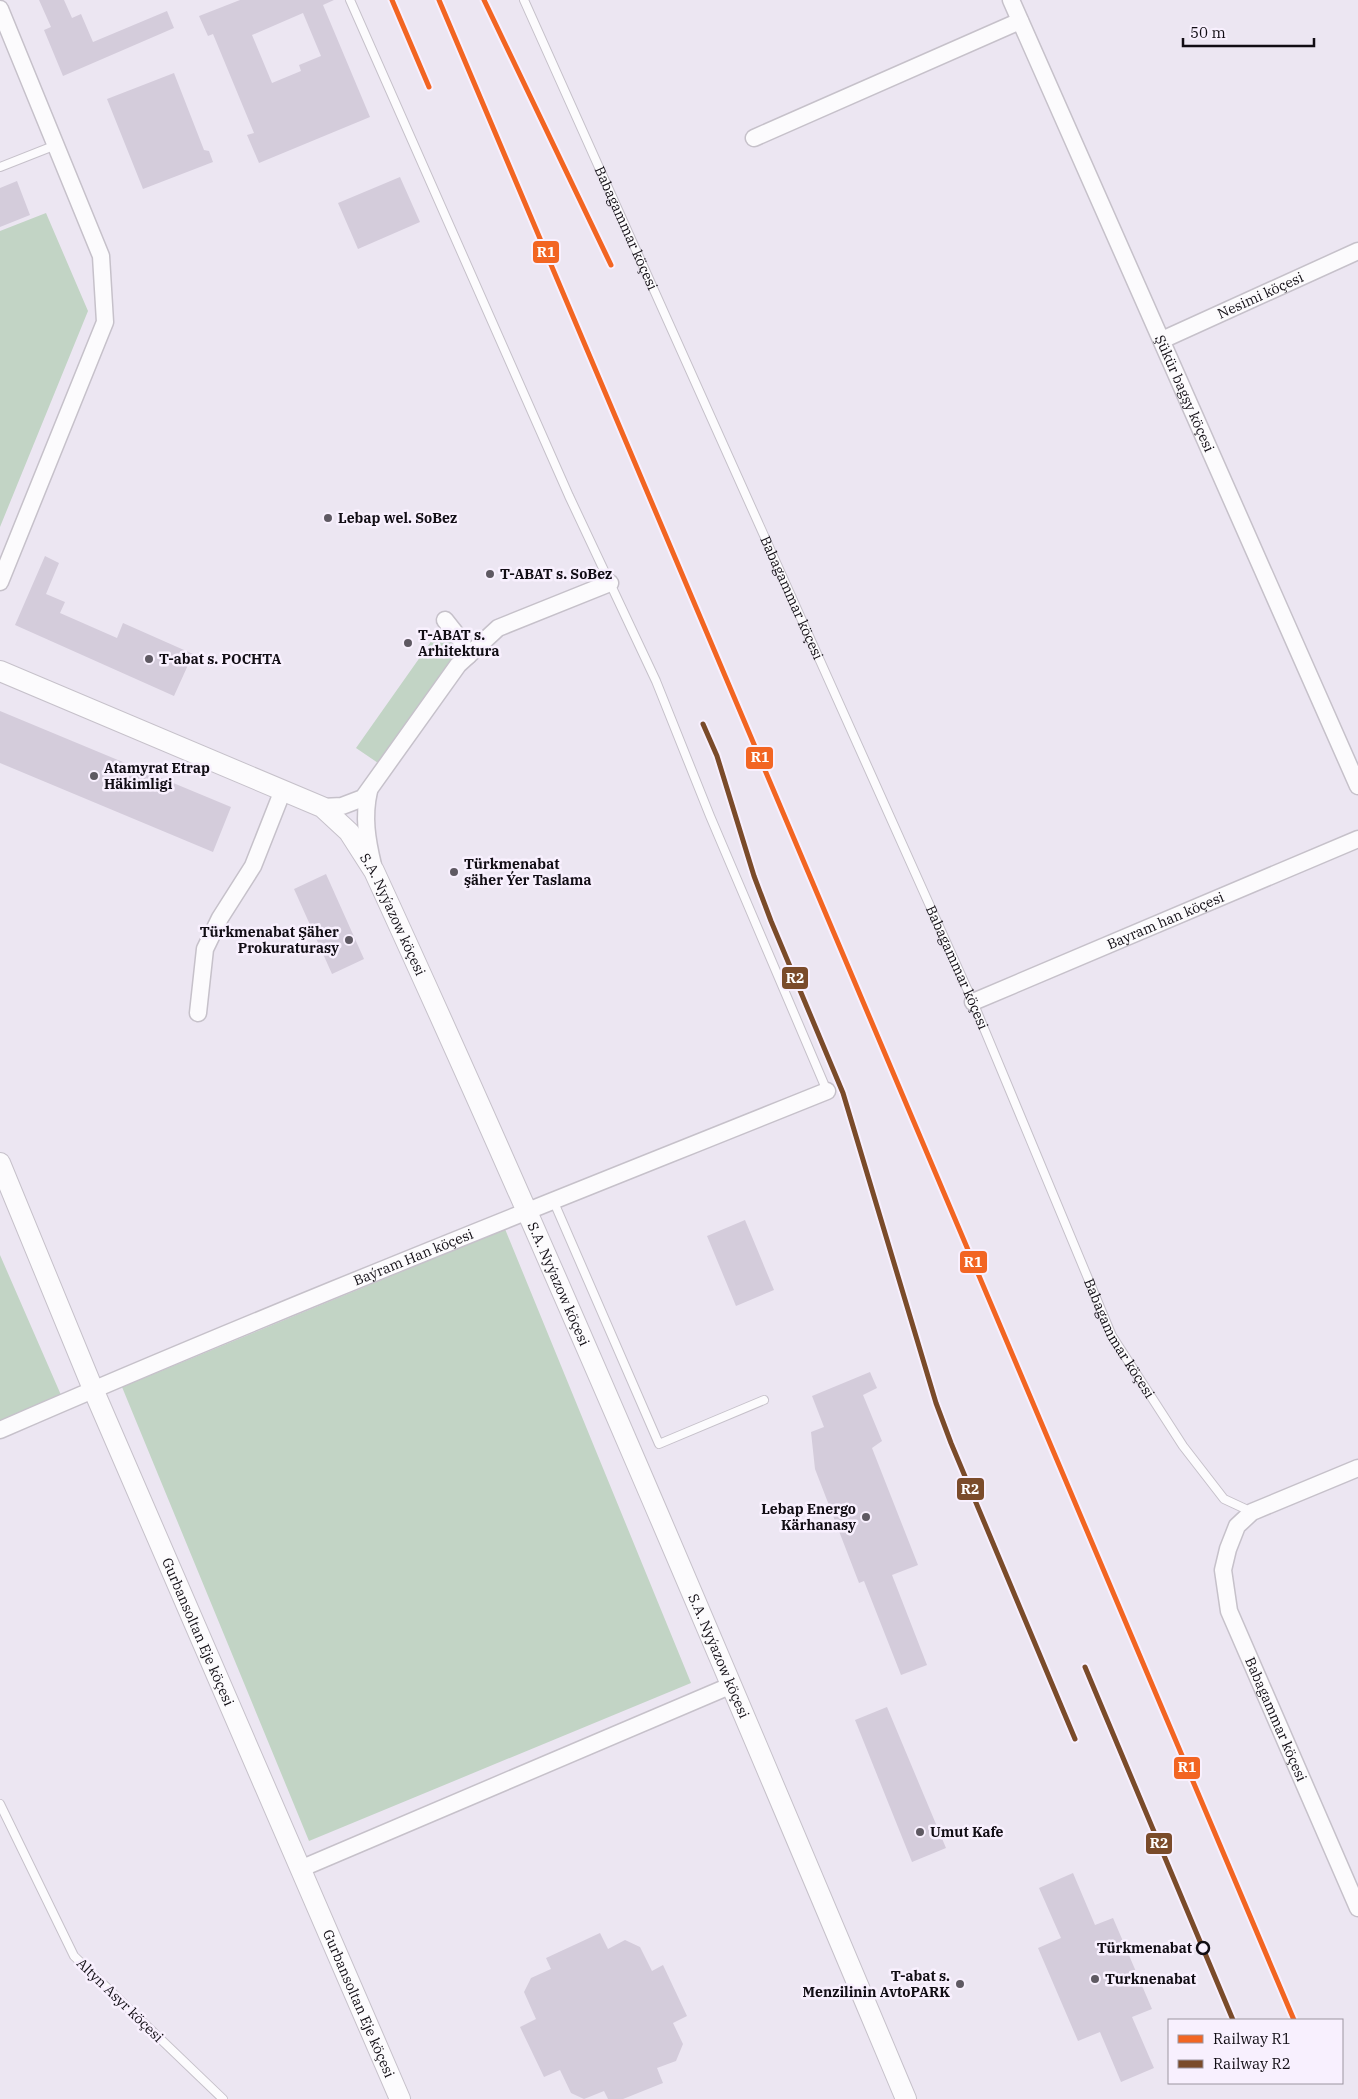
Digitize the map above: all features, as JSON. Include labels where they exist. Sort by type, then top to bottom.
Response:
[{"type":"street","name":"Şükür bagşy köçesi","points":[[1010,0],[1358,786]]},
{"type":"street","points":[[0,9],[101,256],[104,322],[0,582]]},
{"type":"street","points":[[754,138],[1020,20]]},
{"type":"street","name":"Nesimi köçesi","points":[[1162,340],[1358,251]]},
{"type":"street","points":[[322,807],[350,804],[362,798],[369,791],[458,665],[498,628],[610,583]]},
{"type":"street","points":[[445,620],[460,639],[468,656]]},
{"type":"street","name":"S.A. Nyýazow köçesi","points":[[0,671],[322,807],[349,832],[374,871],[527,1211],[732,1685],[906,2099]]},
{"type":"street","points":[[198,1013],[205,949],[220,918],[253,866],[282,790]]},
{"type":"street","points":[[369,791],[365,824],[374,871]]},
{"type":"street","name":"Bayram han köçesi","points":[[973,1002],[1358,839]]},
{"type":"street","name":"Baýram Han köçesi","points":[[0,1430],[93,1389],[553,1200],[827,1091]]},
{"type":"street","name":"Gurbansoltan Eje köçesi","points":[[0,1163],[93,1389],[400,2099]]},
{"type":"street","points":[[1252,1512],[1358,1468]]},
{"type":"street","name":"Babagammar köçesi","points":[[1252,1512],[1237,1526],[1228,1549],[1224,1570],[1229,1611],[1358,1908]]},
{"type":"street","points":[[300,1869],[732,1685]]},
{"type":"lane","points":[[350,0],[565,487],[656,681],[710,816],[827,1091]]},
{"type":"lane","name":"Babagammar köçesi","points":[[524,0],[973,1002],[1112,1336],[1183,1446],[1224,1499],[1252,1512]]},
{"type":"lane","points":[[0,167],[56,145]]},
{"type":"lane","points":[[553,1200],[659,1444],[764,1400]]},
{"type":"lane","name":"Altyn Asyr köçesi","points":[[0,1804],[74,1956],[223,2099]]},
{"type":"green space","points":[[46,213],[88,311],[0,527],[0,231]]},
{"type":"green space","points":[[442,626],[459,653],[381,765],[356,748]]},
{"type":"green space","points":[[505,1229],[691,1683],[309,1841],[122,1387]]},
{"type":"green space","points":[[0,1255],[61,1395],[0,1421]]},
{"type":"building","points":[[39,0],[64,0],[72,18],[81,14],[93,42],[167,11],[174,28],[63,76],[44,30],[51,27]]},
{"type":"building","points":[[240,0],[334,0],[323,5],[370,117],[259,163],[247,135],[254,133],[213,34],[208,36],[199,16]],"holes":[[[303,13],[321,56],[299,65],[301,71],[272,83],[252,35]]]},
{"type":"building","points":[[174,73],[204,150],[209,151],[213,162],[143,189],[107,99]]},
{"type":"building","points":[[400,177],[420,222],[358,249],[338,203]]},
{"type":"building","points":[[17,181],[30,215],[0,227],[0,188]]},
{"type":"building","points":[[45,556],[59,563],[46,594],[65,602],[60,613],[117,638],[123,623],[193,654],[174,696],[15,625]]},
{"type":"building","name":"Atamyrat Etrap Häkimligi","points":[[0,711],[231,807],[213,852],[0,763]]},
{"type":"building","points":[[326,874],[364,959],[332,974],[294,889]]},
{"type":"building","points":[[745,1220],[774,1290],[736,1306],[707,1236]]},
{"type":"building","name":"Lebap Energo Kärhanasy","points":[[870,1372],[877,1388],[863,1395],[882,1441],[872,1448],[918,1565],[892,1575],[927,1665],[901,1675],[864,1581],[859,1583],[815,1469],[811,1432],[824,1427],[812,1396]]},
{"type":"building","points":[[887,1707],[946,1848],[912,1862],[855,1720]]},
{"type":"building","name":"Turknenabat","points":[[1073,1873],[1095,1925],[1113,1918],[1152,2009],[1132,2017],[1154,2068],[1121,2082],[1100,2032],[1078,2041],[1038,1948],[1061,1938],[1039,1888]]},
{"type":"building","points":[[600,1933],[608,1949],[625,1940],[640,1947],[652,1971],[663,1965],[687,2016],[673,2023],[683,2044],[676,2061],[657,2068],[663,2083],[623,2099],[608,2099],[604,2091],[584,2099],[571,2093],[560,2070],[544,2077],[520,2027],[536,2019],[524,1992],[531,1978],[551,1969],[546,1958]]},
{"type":"rail line","name":"R1","points":[[392,0],[429,87]]},
{"type":"rail line","name":"R1","points":[[439,0],[1294,2019]]},
{"type":"rail line","name":"R1","points":[[484,0],[611,265]]},
{"type":"rail line","name":"R2","points":[[703,724],[717,756],[754,876],[771,921],[843,1093],[936,1403],[1075,1739]]},
{"type":"rail line","name":"R2","points":[[1085,1667],[1233,2019]]},
{"type":"place","name":"Lebap wel. SoBez","points":[[328,518]]},
{"type":"place","name":"T-ABAT s. SoBez","points":[[490,574]]},
{"type":"place","name":"T-ABAT s. Arhitektura","points":[[408,643]]},
{"type":"place","name":"T-abat s. POCHTA","points":[[149,659]]},
{"type":"place","name":"Atamyrat Etrap Häkimligi","points":[[94,776]]},
{"type":"place","name":"Türkmenabat şäher Ýer Taslama","points":[[454,872]]},
{"type":"place","name":"Türkmenabat Şäher Prokuraturasy","points":[[349,940]]},
{"type":"place","name":"Lebap Energo Kärhanasy","points":[[866,1517]]},
{"type":"place","name":"Umut Kafe","points":[[920,1832]]},
{"type":"place","name":"Türkmenabat","points":[[1203,1948]]},
{"type":"place","name":"Turknenabat","points":[[1095,1979]]},
{"type":"place","name":"T-abat s. Menzilinin AvtoPARK","points":[[960,1984]]}]
